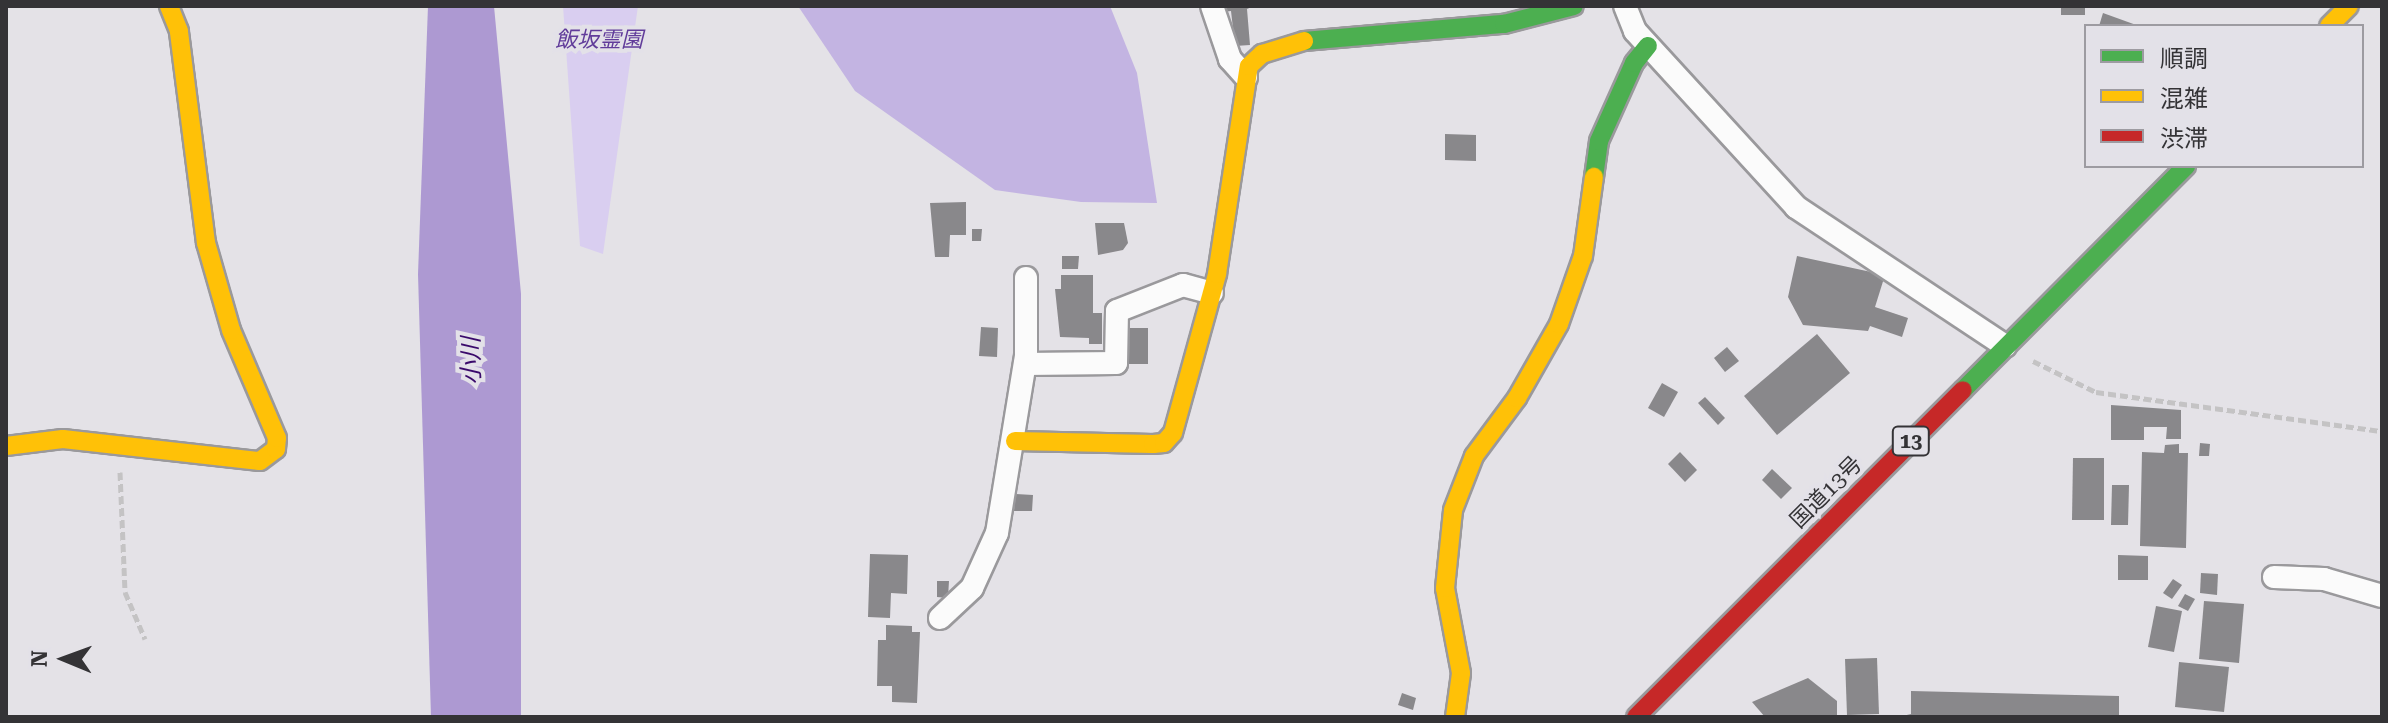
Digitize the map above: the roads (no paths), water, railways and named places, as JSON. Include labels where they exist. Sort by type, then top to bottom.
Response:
[{"type":"main road","points":[[6,446],[63,439],[260,461],[276,449],[277,438],[231,330],[206,243],[179,31],[169,6]]},
{"type":"main road","points":[[1015,441],[1164,443],[1178,418],[1212,293],[1246,77],[1262,54],[1287,44],[1504,24],[1574,6]]},
{"type":"main road","points":[[2331,24],[2349,6]]},
{"type":"main road","points":[[1455,717],[1461,673],[1445,588],[1453,510],[1474,456],[1517,398],[1559,324],[1583,256],[1599,141],[1634,63],[1648,46]]},
{"type":"main road","name":"国道13号","points":[[1636,717],[2184,168]]},
{"type":"street","points":[[1212,6],[1230,59],[1246,77]]},
{"type":"street","points":[[1625,6],[1635,31],[1796,207],[2005,346]]},
{"type":"street","points":[[940,618],[972,588],[987,560],[1015,441],[1025,364],[1026,278]]},
{"type":"street","points":[[1025,364],[1116,363],[1117,311],[1183,285],[1212,293]]},
{"type":"street","points":[[2274,577],[2324,579],[2382,596]]},
{"type":"water","name":"小川","points":[[428,6],[494,6],[521,294],[521,717],[431,717],[418,274]]},
{"type":"park label","name":"飯坂霊園","points":[[599,40]]}]
